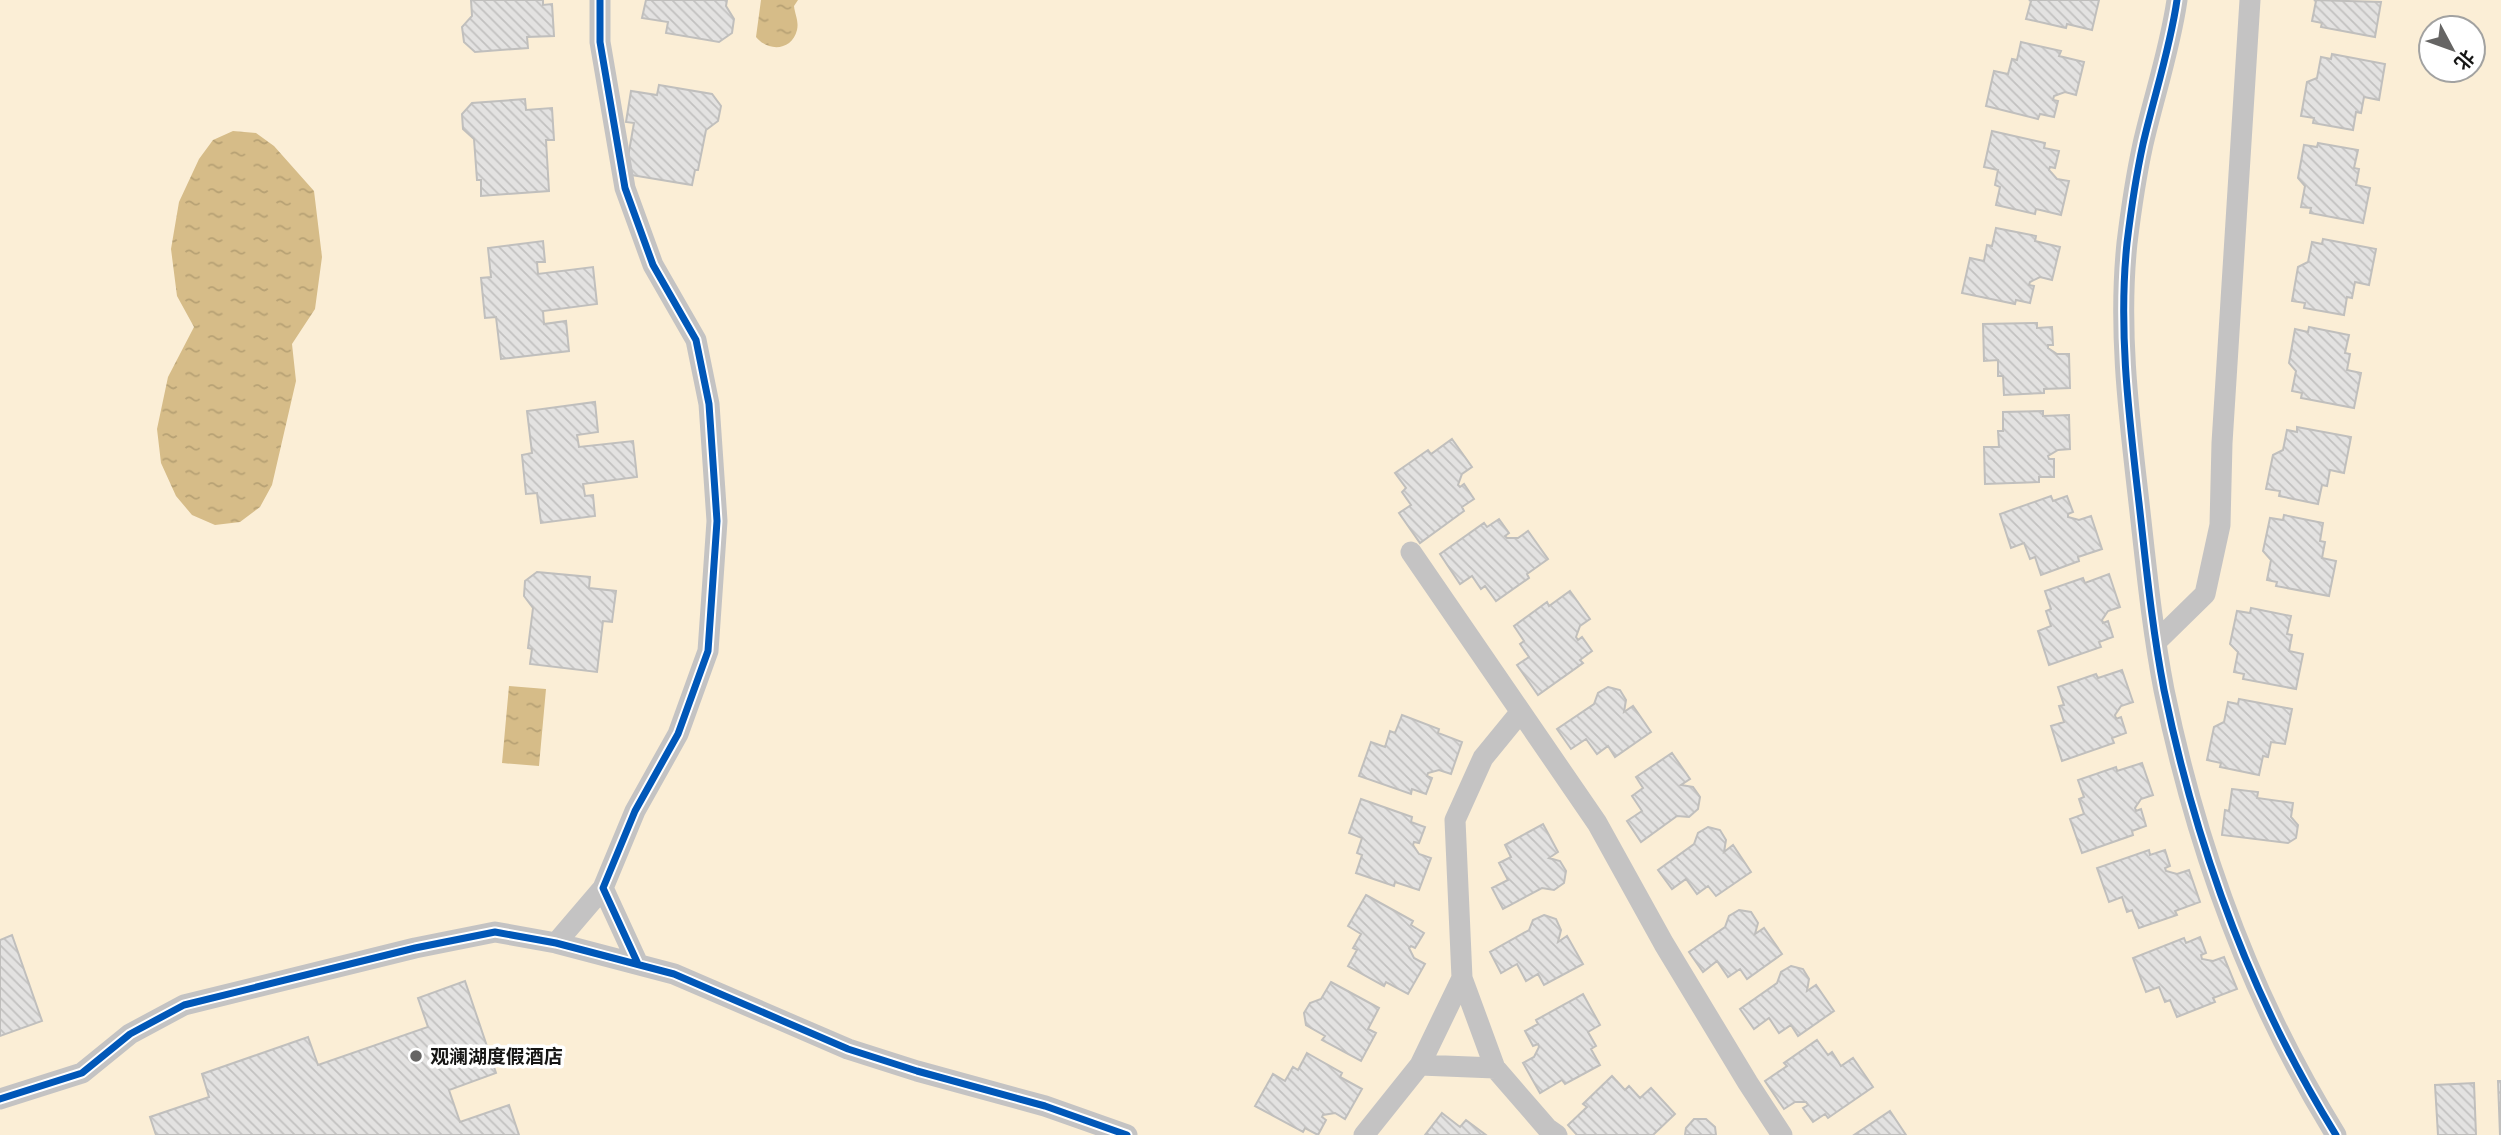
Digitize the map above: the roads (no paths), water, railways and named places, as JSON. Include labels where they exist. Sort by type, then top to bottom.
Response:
[{"type":"street","points":[[556,943],[603,888],[635,811],[678,734],[708,650],[717,520],[709,404],[696,340],[653,265],[625,188],[600,42],[600,0]]},
{"type":"street","points":[[2177,0],[2134,194],[2124,293],[2126,392],[2156,642],[2178,753],[2216,881],[2266,1003],[2295,1063],[2336,1135]]},
{"type":"street","points":[[2156,642],[2204,594],[2220,525],[2222,443],[2250,0]]},
{"type":"street","points":[[1411,552],[1597,823],[1671,956],[1782,1135]]},
{"type":"street","points":[[1520,713],[1483,758],[1455,820],[1462,978],[1495,1068],[1547,1128],[1557,1135]]},
{"type":"street","points":[[603,888],[638,964]]},
{"type":"street","points":[[0,1099],[82,1073],[130,1034],[184,1004],[415,948],[495,932],[556,943],[674,974],[848,1049],[917,1071],[1045,1105],[1127,1135]]},
{"type":"street","points":[[1364,1135],[1420,1065],[1462,978]]},
{"type":"street","points":[[1420,1065],[1495,1068]]},
{"type":"water","points":[[761,0],[798,0],[794,6],[797,30],[790,42],[773,47],[756,37]]},
{"type":"water","points":[[233,131],[256,133],[274,146],[314,191],[322,257],[315,309],[292,344],[296,381],[272,485],[260,507],[240,522],[215,525],[192,515],[176,496],[161,463],[157,429],[168,377],[194,327],[177,296],[171,249],[179,202],[199,159],[213,140]]},
{"type":"water","points":[[509,686],[546,689],[539,766],[502,763]]},
{"type":"place","name":"观澜湖度假酒店","points":[[416,1056]]}]
